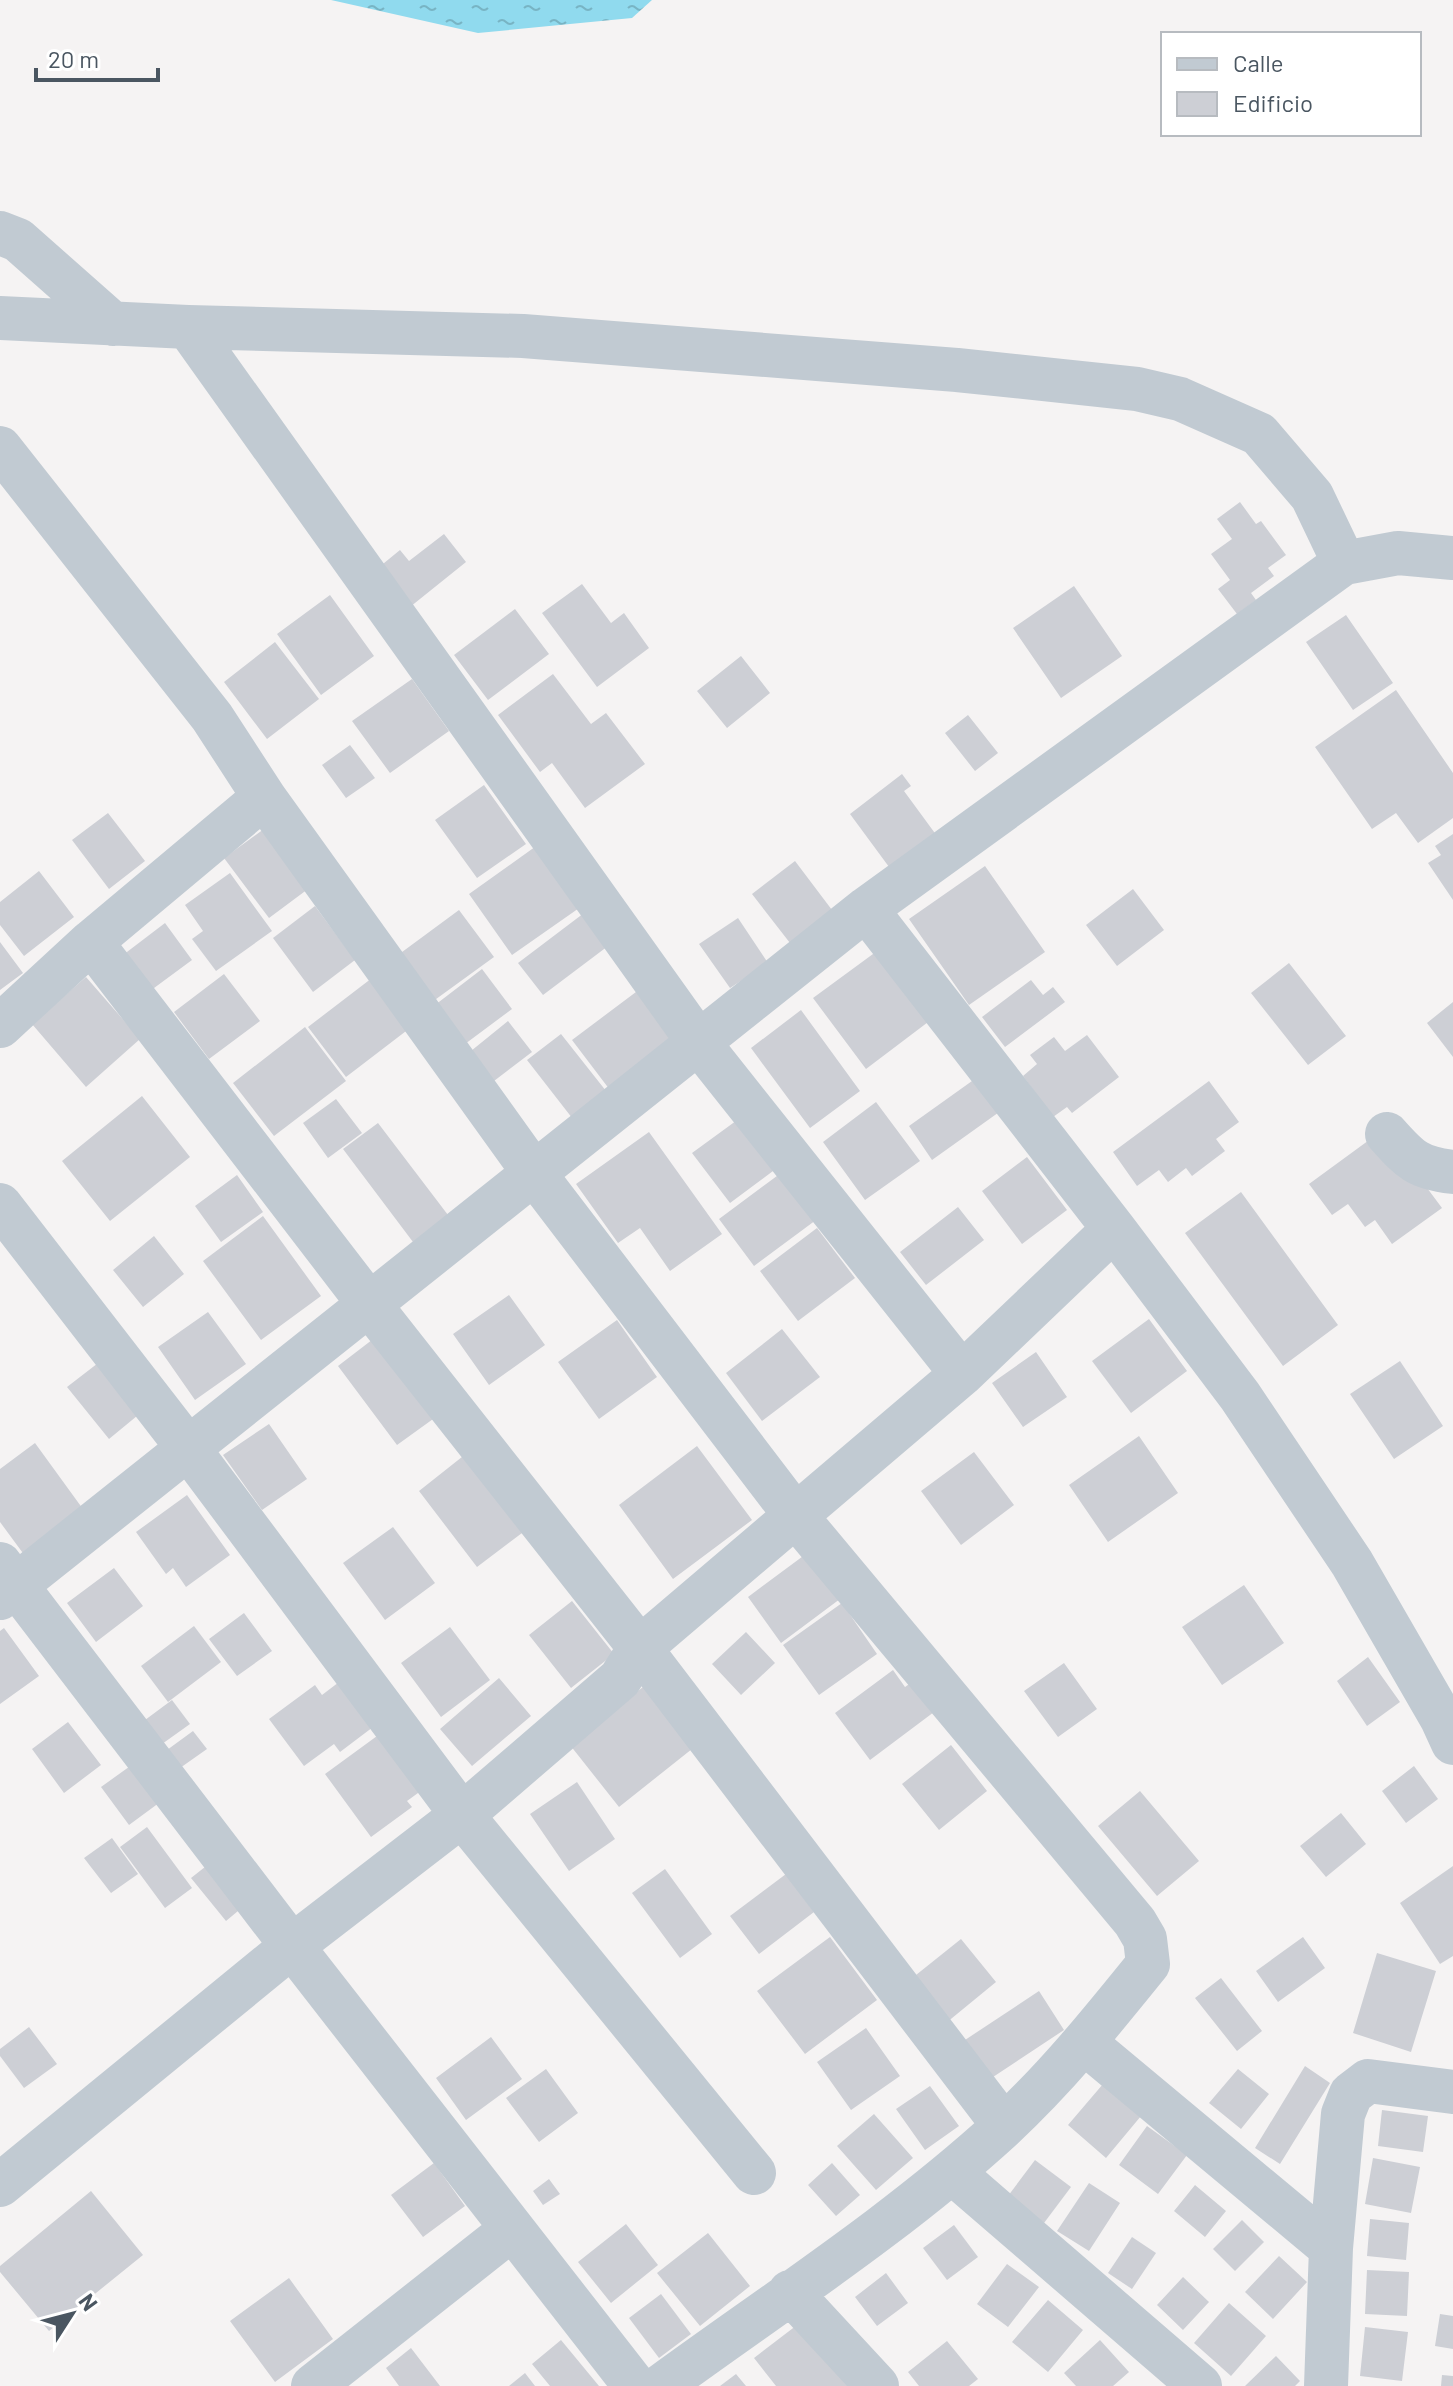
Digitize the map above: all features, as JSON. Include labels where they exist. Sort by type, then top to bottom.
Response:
[{"type":"street","points":[[0,233],[18,240],[113,324]]},
{"type":"street","points":[[0,318],[188,327],[523,336],[942,368],[1137,389],[1180,399],[1259,434],[1312,496],[1344,563]]},
{"type":"street","points":[[188,327],[699,1043],[962,1374]]},
{"type":"street","points":[[0,448],[212,717],[264,797],[534,1173],[795,1515],[1135,1922],[1145,1939],[1148,1964],[1085,2043],[1004,2126],[882,2227],[661,2386]]},
{"type":"street","points":[[635,2386],[5,1582],[188,1448],[866,909],[1344,563],[1398,553],[1453,558]]},
{"type":"street","points":[[0,1026],[91,942],[264,797]]},
{"type":"street","points":[[866,909],[1240,1396],[1352,1563],[1453,1743]]},
{"type":"street","points":[[91,942],[369,1304],[640,1648],[1004,2126]]},
{"type":"street","points":[[1387,1134],[1406,1156],[1427,1168],[1453,1172]]},
{"type":"street","points":[[0,1205],[188,1448],[462,1815],[754,2173]]},
{"type":"street","points":[[0,2185],[292,1946],[462,1815],[620,1679],[640,1648],[962,1374],[1114,1229]]},
{"type":"street","points":[[1085,2043],[1331,2248]]},
{"type":"street","points":[[1326,2386],[1331,2248],[1343,2114],[1351,2094],[1368,2081],[1453,2092]]},
{"type":"street","points":[[952,2172],[1200,2386]]},
{"type":"street","points":[[313,2386],[512,2229]]},
{"type":"street","points":[[790,2292],[877,2386]]},
{"type":"water","points":[[331,0],[652,0],[632,18],[478,33]]},
{"type":"building","points":[[1240,502],[1256,524],[1261,521],[1286,555],[1268,568],[1274,576],[1251,593],[1256,600],[1237,614],[1218,589],[1230,580],[1211,554],[1232,539],[1217,519]]},
{"type":"building","points":[[444,534],[466,562],[410,607],[378,568],[400,550],[409,561]]},
{"type":"building","points":[[582,584],[611,623],[624,613],[649,648],[597,687],[542,613]]},
{"type":"building","points":[[1074,586],[1122,656],[1061,698],[1013,628]]},
{"type":"building","points":[[330,595],[374,656],[321,695],[277,634]]},
{"type":"building","points":[[515,609],[549,654],[488,700],[454,655]]},
{"type":"building","points":[[1346,615],[1393,683],[1353,710],[1306,642]]},
{"type":"building","points":[[275,642],[319,699],[267,739],[224,682]]},
{"type":"building","points":[[741,656],[770,693],[727,728],[697,691]]},
{"type":"building","points":[[553,674],[591,724],[606,713],[645,764],[585,808],[552,763],[540,772],[498,715]]},
{"type":"building","points":[[412,679],[449,731],[390,773],[352,721]]},
{"type":"building","points":[[1396,690],[1453,773],[1453,818],[1418,843],[1396,813],[1372,829],[1315,747]]},
{"type":"building","points":[[968,715],[998,753],[975,771],[945,733]]},
{"type":"building","points":[[350,745],[375,778],[346,798],[322,765]]},
{"type":"building","points":[[902,774],[911,786],[904,791],[937,836],[892,871],[850,814]]},
{"type":"building","points":[[484,785],[526,844],[477,878],[435,820]]},
{"type":"building","points":[[108,813],[145,861],[109,889],[72,840]]},
{"type":"building","points":[[264,829],[308,889],[269,918],[224,858]]},
{"type":"building","points":[[1453,834],[1453,900],[1428,863],[1441,855],[1435,846]]},
{"type":"building","points":[[539,844],[582,906],[512,955],[469,894]]},
{"type":"building","points":[[795,861],[832,910],[790,943],[752,894]]},
{"type":"building","points":[[985,866],[1045,952],[969,1005],[909,919]]},
{"type":"building","points":[[39,871],[74,917],[24,956],[0,925],[0,902]]},
{"type":"building","points":[[230,873],[272,931],[216,971],[192,939],[203,931],[185,905]]},
{"type":"building","points":[[1133,889],[1164,930],[1117,966],[1086,925]]},
{"type":"building","points":[[315,906],[355,960],[313,992],[273,938]]},
{"type":"building","points":[[459,910],[494,957],[432,1002],[398,955]]},
{"type":"building","points":[[588,910],[612,943],[543,995],[518,963]]},
{"type":"building","points":[[738,918],[768,963],[730,988],[699,944]]},
{"type":"building","points":[[165,923],[192,960],[150,991],[123,955]]},
{"type":"building","points":[[0,942],[23,973],[0,990]]},
{"type":"building","points":[[888,943],[940,1013],[866,1069],[813,998]]},
{"type":"building","points":[[1289,963],[1346,1036],[1308,1065],[1251,993]]},
{"type":"building","points":[[482,969],[512,1009],[465,1044],[435,1005]]},
{"type":"building","points":[[224,974],[260,1021],[209,1059],[174,1012]]},
{"type":"building","points":[[86,977],[140,1039],[86,1087],[32,1024]]},
{"type":"building","points":[[372,978],[410,1028],[346,1077],[308,1027]]},
{"type":"building","points":[[1031,980],[1043,995],[1053,987],[1065,1002],[1005,1047],[982,1017]]},
{"type":"building","points":[[644,986],[685,1040],[613,1094],[572,1040]]},
{"type":"building","points":[[1453,1002],[1453,1057],[1427,1023]]},
{"type":"building","points":[[801,1010],[860,1091],[810,1128],[751,1048]]},
{"type":"building","points":[[508,1021],[532,1052],[494,1081],[471,1051]]},
{"type":"building","points":[[305,1027],[346,1081],[274,1136],[233,1083]]},
{"type":"building","points":[[561,1034],[610,1096],[576,1123],[527,1060]]},
{"type":"building","points":[[1087,1035],[1119,1077],[1072,1113],[1067,1107],[1053,1117],[1023,1076],[1037,1064],[1030,1055],[1054,1037],[1065,1051]]},
{"type":"building","points":[[979,1076],[1002,1110],[932,1160],[909,1126]]},
{"type":"building","points":[[1209,1081],[1239,1122],[1216,1139],[1225,1151],[1192,1176],[1186,1168],[1168,1182],[1159,1170],[1137,1186],[1113,1152]]},
{"type":"building","points":[[142,1096],[190,1157],[110,1221],[62,1161]]},
{"type":"building","points":[[336,1099],[362,1133],[328,1158],[303,1123]]},
{"type":"building","points":[[876,1102],[920,1161],[865,1200],[823,1142]]},
{"type":"building","points":[[740,1118],[777,1168],[730,1203],[692,1153]]},
{"type":"building","points":[[378,1123],[448,1215],[413,1242],[343,1149]]},
{"type":"building","points":[[649,1132],[722,1234],[670,1271],[640,1228],[618,1243],[576,1184]]},
{"type":"building","points":[[1376,1135],[1398,1149],[1442,1208],[1392,1244],[1375,1220],[1365,1227],[1348,1204],[1332,1215],[1309,1184]]},
{"type":"building","points":[[1027,1157],[1067,1210],[1022,1244],[982,1191]]},
{"type":"building","points":[[781,1173],[816,1220],[754,1266],[719,1219]]},
{"type":"building","points":[[237,1175],[263,1212],[221,1242],[195,1206]]},
{"type":"building","points":[[1241,1192],[1338,1325],[1283,1366],[1185,1233]]},
{"type":"building","points":[[958,1207],[984,1240],[926,1285],[900,1252]]},
{"type":"building","points":[[263,1216],[321,1296],[261,1340],[203,1261]]},
{"type":"building","points":[[817,1228],[855,1278],[798,1321],[760,1271]]},
{"type":"building","points":[[154,1236],[184,1274],[143,1307],[113,1270]]},
{"type":"building","points":[[509,1295],[545,1345],[489,1385],[453,1334]]},
{"type":"building","points":[[208,1312],[246,1364],[195,1400],[158,1347]]},
{"type":"building","points":[[1149,1319],[1187,1371],[1131,1413],[1092,1361]]},
{"type":"building","points":[[617,1320],[657,1377],[599,1419],[558,1362]]},
{"type":"building","points":[[782,1329],[820,1377],[762,1421],[726,1373]]},
{"type":"building","points":[[381,1333],[440,1414],[397,1445],[338,1366]]},
{"type":"building","points":[[1036,1352],[1067,1397],[1023,1427],[992,1383]]},
{"type":"building","points":[[102,1360],[143,1411],[109,1439],[67,1387]]},
{"type":"building","points":[[1400,1361],[1443,1426],[1394,1459],[1350,1394]]},
{"type":"building","points":[[269,1424],[307,1479],[262,1510],[223,1455]]},
{"type":"building","points":[[1139,1436],[1178,1493],[1108,1542],[1069,1485]]},
{"type":"building","points":[[35,1443],[88,1516],[28,1560],[0,1522],[0,1469]]},
{"type":"building","points":[[697,1446],[752,1520],[673,1579],[619,1505]]},
{"type":"building","points":[[974,1452],[1014,1505],[961,1545],[921,1491]]},
{"type":"building","points":[[467,1453],[526,1530],[477,1567],[419,1491]]},
{"type":"building","points":[[187,1495],[230,1555],[186,1587],[173,1568],[166,1574],[136,1532]]},
{"type":"building","points":[[393,1527],[435,1583],[385,1620],[343,1563]]},
{"type":"building","points":[[814,1548],[848,1593],[781,1643],[748,1597]]},
{"type":"building","points":[[114,1568],[143,1606],[96,1642],[67,1603]]},
{"type":"building","points":[[1244,1585],[1284,1643],[1222,1685],[1182,1627]]},
{"type":"building","points":[[572,1601],[614,1654],[571,1688],[529,1635]]},
{"type":"building","points":[[842,1603],[877,1654],[819,1695],[783,1645]]},
{"type":"building","points":[[244,1613],[272,1651],[237,1676],[209,1639]]},
{"type":"building","points":[[194,1626],[221,1662],[168,1702],[141,1666]]},
{"type":"building","points":[[450,1627],[490,1680],[441,1717],[401,1663]]},
{"type":"building","points":[[4,1628],[39,1676],[0,1704],[0,1631]]},
{"type":"building","points":[[746,1632],[775,1663],[741,1695],[712,1664]]},
{"type":"building","points":[[1368,1657],[1400,1702],[1367,1726],[1337,1681]]},
{"type":"building","points":[[1064,1663],[1097,1709],[1058,1737],[1024,1691]]},
{"type":"building","points":[[893,1670],[905,1687],[915,1680],[938,1709],[870,1760],[835,1713]]},
{"type":"building","points":[[499,1678],[531,1716],[472,1766],[440,1729]]},
{"type":"building","points":[[343,1679],[377,1724],[340,1752],[334,1744],[304,1766],[269,1719],[315,1685],[322,1695]]},
{"type":"building","points":[[648,1683],[697,1745],[619,1807],[570,1745]]},
{"type":"building","points":[[172,1700],[190,1724],[162,1744],[145,1720]]},
{"type":"building","points":[[68,1722],[101,1765],[64,1793],[32,1749]]},
{"type":"building","points":[[388,1728],[429,1785],[407,1801],[412,1807],[371,1837],[325,1774]]},
{"type":"building","points":[[193,1731],[207,1749],[180,1768],[167,1750]]},
{"type":"building","points":[[951,1745],[987,1791],[939,1830],[902,1784]]},
{"type":"building","points":[[140,1759],[167,1797],[129,1825],[101,1787]]},
{"type":"building","points":[[1414,1766],[1438,1799],[1406,1823],[1382,1791]]},
{"type":"building","points":[[577,1782],[615,1839],[569,1871],[530,1814]]},
{"type":"building","points":[[1140,1791],[1199,1861],[1157,1896],[1098,1826]]},
{"type":"building","points":[[1341,1813],[1366,1844],[1326,1877],[1300,1846]]},
{"type":"building","points":[[147,1827],[192,1888],[165,1908],[120,1847]]},
{"type":"building","points":[[112,1838],[138,1874],[111,1893],[84,1858]]},
{"type":"building","points":[[210,1863],[244,1906],[226,1921],[191,1878]]},
{"type":"building","points":[[1453,1866],[1453,1956],[1440,1964],[1400,1903]]},
{"type":"building","points":[[665,1869],[712,1934],[680,1958],[632,1893]]},
{"type":"building","points":[[786,1874],[814,1912],[759,1954],[730,1916]]},
{"type":"building","points":[[830,1937],[877,2000],[805,2054],[757,1991]]},
{"type":"building","points":[[1303,1937],[1325,1968],[1278,2002],[1256,1971]]},
{"type":"building","points":[[961,1939],[996,1982],[946,2023],[911,1979]]},
{"type":"building","points":[[1377,1953],[1436,1971],[1411,2052],[1353,2033]]},
{"type":"building","points":[[1221,1978],[1262,2031],[1237,2051],[1195,1998]]},
{"type":"building","points":[[1039,1991],[1064,2030],[990,2079],[965,2040]]},
{"type":"building","points":[[29,2027],[57,2064],[24,2088],[0,2056],[0,2049]]},
{"type":"building","points":[[866,2028],[900,2076],[851,2110],[817,2062]]},
{"type":"building","points":[[491,2037],[522,2079],[466,2120],[436,2078]]},
{"type":"building","points":[[1305,2066],[1330,2083],[1280,2164],[1255,2148]]},
{"type":"building","points":[[546,2069],[578,2113],[539,2142],[506,2098]]},
{"type":"building","points":[[1238,2069],[1269,2094],[1241,2129],[1209,2103]]},
{"type":"building","points":[[1103,2084],[1141,2116],[1106,2158],[1068,2125]]},
{"type":"building","points":[[930,2086],[959,2126],[925,2150],[896,2109]]},
{"type":"building","points":[[1382,2110],[1428,2116],[1423,2152],[1378,2146]]},
{"type":"building","points":[[874,2114],[913,2158],[876,2190],[837,2146]]},
{"type":"building","points":[[1147,2126],[1187,2155],[1158,2194],[1119,2165]]},
{"type":"building","points":[[1373,2158],[1420,2167],[1411,2213],[1365,2204]]},
{"type":"building","points":[[1035,2160],[1071,2187],[1044,2223],[1008,2196]]},
{"type":"building","points":[[434,2163],[465,2206],[423,2237],[391,2195]]},
{"type":"building","points":[[832,2163],[860,2195],[836,2216],[808,2185]]},
{"type":"building","points":[[549,2179],[560,2194],[543,2205],[533,2191]]},
{"type":"building","points":[[1089,2183],[1120,2203],[1089,2251],[1057,2231]]},
{"type":"building","points":[[1195,2185],[1226,2211],[1205,2237],[1174,2211]]},
{"type":"building","points":[[91,2191],[143,2255],[49,2331],[0,2272],[0,2266]]},
{"type":"building","points":[[1370,2219],[1409,2223],[1406,2260],[1367,2256]]},
{"type":"building","points":[[1242,2220],[1264,2242],[1235,2271],[1213,2249]]},
{"type":"building","points":[[626,2224],[658,2265],[611,2303],[578,2262]]},
{"type":"building","points":[[954,2225],[978,2257],[947,2280],[923,2248]]},
{"type":"building","points":[[708,2233],[750,2286],[700,2326],[657,2273]]},
{"type":"building","points":[[1132,2237],[1156,2253],[1132,2289],[1108,2273]]},
{"type":"building","points":[[1279,2256],[1307,2282],[1273,2319],[1245,2292]]},
{"type":"building","points":[[1007,2264],[1039,2287],[1008,2327],[977,2304]]},
{"type":"building","points":[[1367,2270],[1409,2272],[1407,2316],[1365,2314]]},
{"type":"building","points":[[886,2273],[908,2303],[877,2326],[855,2297]]},
{"type":"building","points":[[1183,2277],[1209,2302],[1183,2330],[1157,2305]]},
{"type":"building","points":[[289,2278],[333,2339],[275,2382],[230,2321]]},
{"type":"building","points":[[661,2294],[691,2334],[659,2358],[629,2318]]},
{"type":"building","points":[[1048,2300],[1083,2330],[1048,2372],[1012,2342]]},
{"type":"building","points":[[1229,2303],[1266,2336],[1231,2376],[1194,2343]]},
{"type":"building","points":[[1440,2314],[1453,2316],[1453,2349],[1435,2346]]},
{"type":"building","points":[[801,2322],[849,2386],[776,2386],[754,2358]]},
{"type":"building","points":[[1365,2327],[1408,2332],[1402,2381],[1360,2376]]},
{"type":"building","points":[[561,2340],[599,2386],[550,2386],[532,2364]]},
{"type":"building","points":[[1100,2340],[1129,2372],[1113,2386],[1076,2386],[1064,2373]]},
{"type":"building","points":[[947,2341],[978,2379],[969,2386],[919,2386],[908,2372]]},
{"type":"building","points":[[411,2348],[440,2386],[399,2386],[386,2368]]},
{"type":"building","points":[[1276,2356],[1300,2381],[1295,2386],[1245,2386]]},
{"type":"building","points":[[525,2373],[535,2386],[509,2386]]},
{"type":"building","points":[[736,2374],[746,2386],[720,2386]]},
{"type":"building","points":[[1442,2375],[1453,2376],[1453,2386],[1441,2386]]}]
